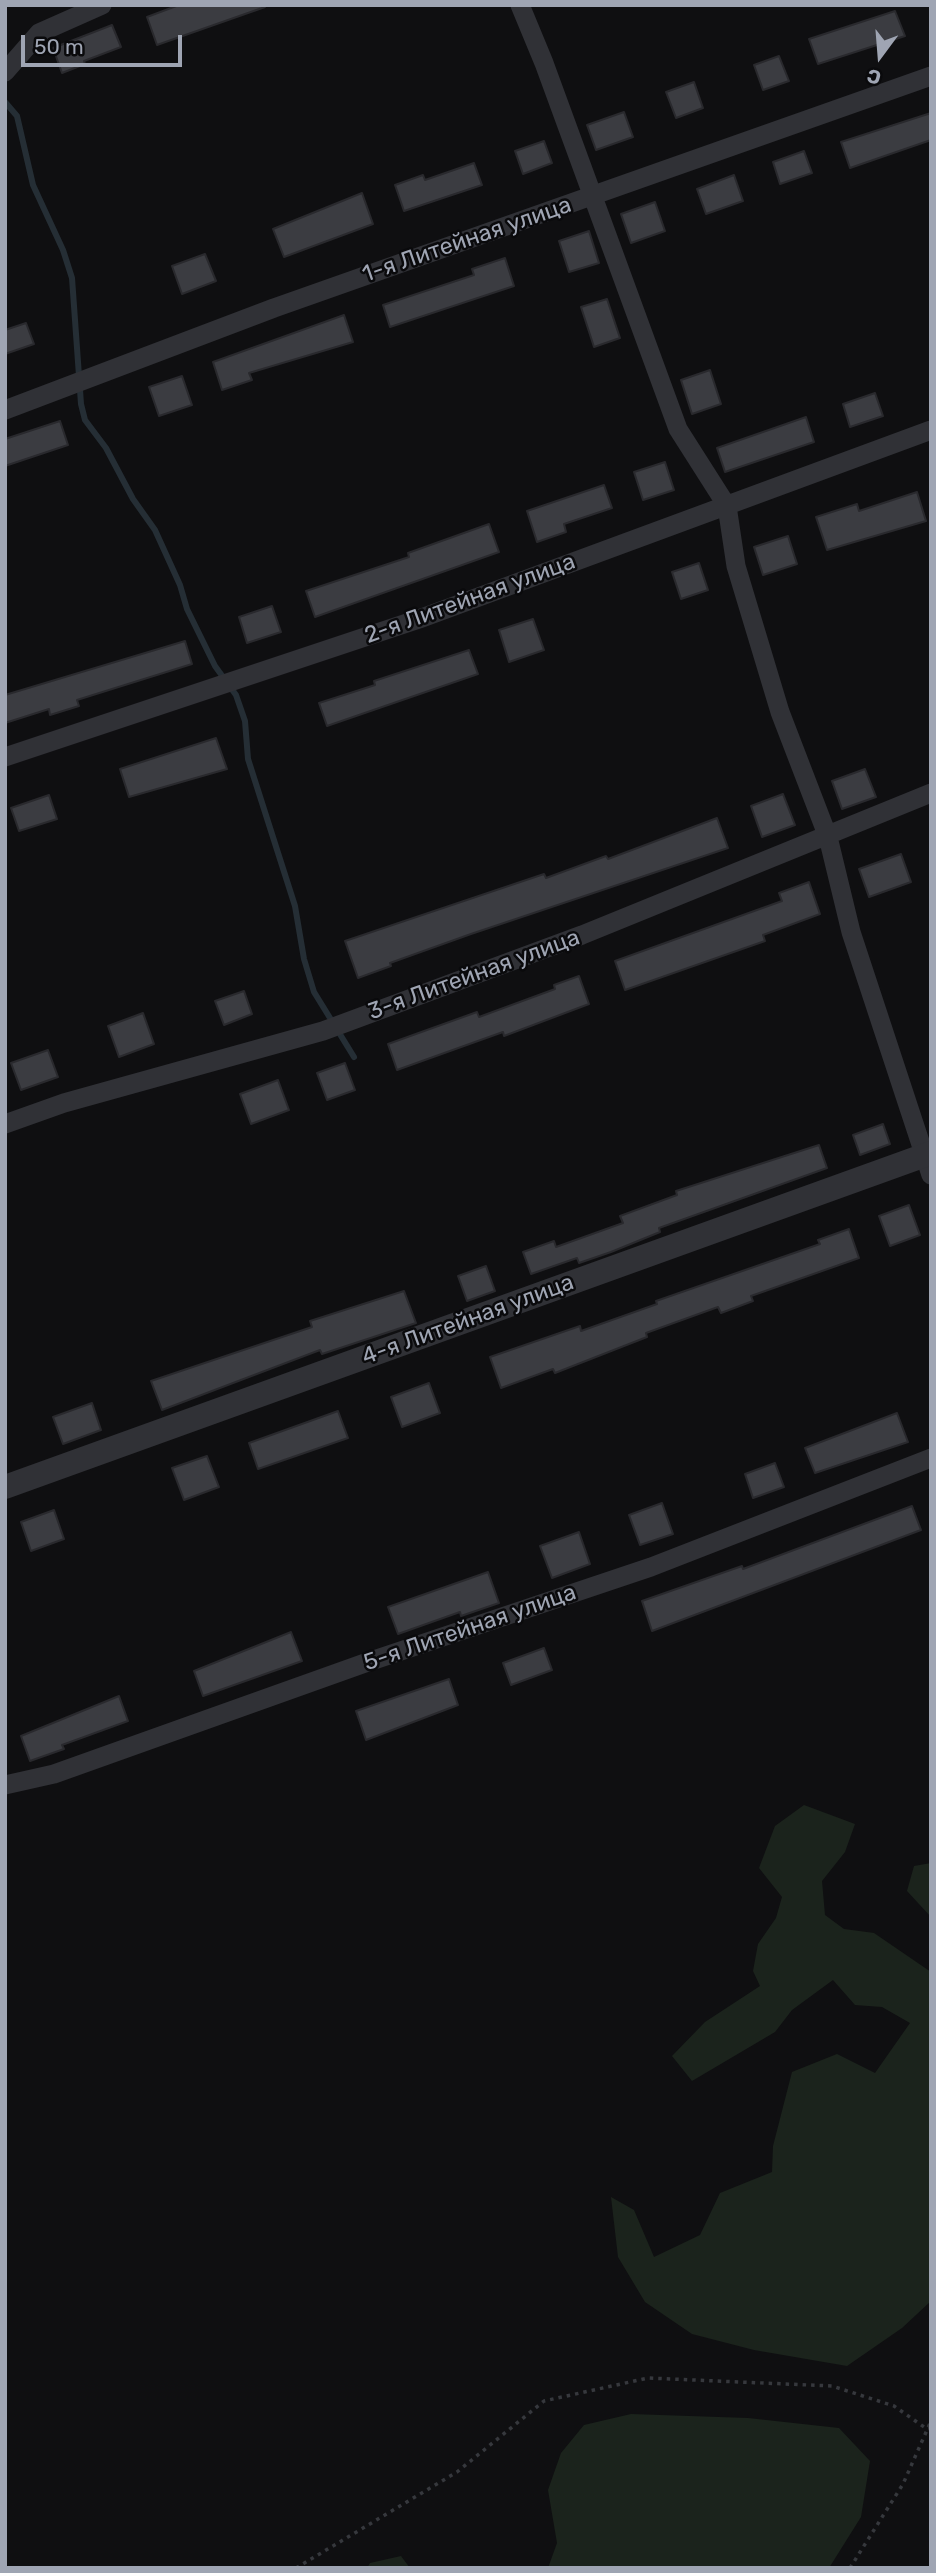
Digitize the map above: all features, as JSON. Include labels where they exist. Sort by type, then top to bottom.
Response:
[{"type":"street","points":[[5,72],[39,33],[102,5]]},
{"type":"street","points":[[520,5],[678,429],[727,506],[736,566],[780,712],[828,837],[851,932],[929,1161]]},
{"type":"street","name":"1-я Литейная улица","points":[[5,410],[274,308],[931,76]]},
{"type":"street","name":"2-я Литейная улица","points":[[5,757],[419,619],[931,430]]},
{"type":"street","name":"3-я Литейная улица","points":[[5,1124],[64,1103],[323,1031],[582,935],[931,793]]},
{"type":"street","name":"4-я Литейная улица","points":[[5,1487],[929,1161]]},
{"type":"street","name":"5-я Литейная улица","points":[[7,1782],[54,1774],[365,1663],[650,1567],[931,1458]]},
{"type":"path","points":[[296,2568],[457,2472],[544,2401],[648,2378],[832,2386],[894,2406],[929,2429]]},
{"type":"path","points":[[850,2568],[903,2484],[931,2421]]},
{"type":"shaded area","points":[[804,1805],[855,1824],[845,1852],[822,1881],[825,1915],[844,1929],[874,1933],[931,1972],[931,2301],[902,2328],[847,2366],[754,2350],[692,2334],[645,2302],[618,2257],[611,2197],[634,2210],[654,2257],[700,2235],[720,2193],[772,2172],[773,2146],[792,2072],[837,2054],[875,2073],[910,2023],[882,2007],[855,2005],[833,1980],[792,2010],[775,2032],[692,2081],[672,2056],[705,2022],[760,1986],[753,1971],[758,1944],[776,1918],[782,1897],[759,1868],[775,1826]]},
{"type":"shaded area","points":[[931,1863],[931,1917],[907,1891],[914,1866]]},
{"type":"shaded area","points":[[631,2414],[748,2418],[839,2428],[870,2461],[861,2517],[829,2568],[548,2568],[557,2543],[548,2490],[561,2453],[584,2425]]},
{"type":"shaded area","points":[[401,2556],[410,2568],[367,2568],[370,2563]]},
{"type":"building","points":[[179,5],[265,7],[157,45],[147,17]]},
{"type":"building","points":[[895,11],[905,36],[818,64],[809,39]]},
{"type":"building","points":[[112,25],[121,47],[84,61],[85,64],[62,73],[53,48]]},
{"type":"building","points":[[779,56],[789,81],[763,90],[754,65]]},
{"type":"building","points":[[694,82],[703,108],[676,118],[666,92]]},
{"type":"building","points":[[624,112],[633,137],[596,150],[587,125]]},
{"type":"building","points":[[931,113],[931,140],[850,168],[841,142]]},
{"type":"building","points":[[544,141],[552,163],[523,174],[515,151]]},
{"type":"building","points":[[804,151],[812,173],[780,184],[773,162]]},
{"type":"building","points":[[474,163],[482,185],[404,211],[395,185],[423,175],[425,180]]},
{"type":"building","points":[[734,175],[743,201],[706,214],[697,189]]},
{"type":"building","points":[[362,193],[373,224],[284,257],[273,229]]},
{"type":"building","points":[[655,202],[665,231],[631,243],[621,214]]},
{"type":"building","points":[[589,231],[599,263],[569,272],[559,241]]},
{"type":"building","points":[[205,254],[216,281],[182,294],[172,266]]},
{"type":"building","points":[[505,258],[514,286],[390,327],[383,305],[474,275],[472,269]]},
{"type":"building","points":[[607,299],[620,338],[594,347],[581,307]]},
{"type":"building","points":[[344,315],[353,342],[249,373],[252,380],[222,390],[213,362]]},
{"type":"building","points":[[26,323],[34,344],[5,354],[5,330]]},
{"type":"building","points":[[710,370],[721,404],[692,414],[681,380]]},
{"type":"building","points":[[182,376],[192,405],[159,416],[149,387]]},
{"type":"building","points":[[875,393],[883,416],[850,427],[843,404]]},
{"type":"building","points":[[806,417],[814,442],[725,472],[717,448]]},
{"type":"building","points":[[60,421],[68,445],[5,466],[5,439]]},
{"type":"building","points":[[665,462],[674,490],[643,500],[634,472]]},
{"type":"building","points":[[604,485],[612,508],[564,524],[566,532],[537,542],[527,511]]},
{"type":"building","points":[[917,492],[926,521],[827,550],[816,517],[857,504],[859,511]]},
{"type":"building","points":[[489,524],[499,552],[315,617],[306,591],[409,557],[408,553]]},
{"type":"building","points":[[788,536],[797,564],[763,575],[754,547]]},
{"type":"building","points":[[699,563],[708,590],[681,599],[672,572]]},
{"type":"building","points":[[272,606],[281,632],[247,643],[239,617]]},
{"type":"building","points":[[533,619],[544,650],[509,662],[499,630]]},
{"type":"building","points":[[185,641],[192,664],[77,700],[79,706],[50,715],[49,709],[5,723],[5,695]]},
{"type":"building","points":[[469,650],[478,674],[327,726],[319,703],[375,685],[374,681]]},
{"type":"building","points":[[216,738],[227,769],[129,797],[120,769]]},
{"type":"building","points":[[865,769],[876,797],[842,809],[832,781]]},
{"type":"building","points":[[783,794],[795,825],[762,837],[751,806]]},
{"type":"building","points":[[49,795],[57,819],[19,831],[11,808]]},
{"type":"building","points":[[717,818],[728,848],[471,934],[390,963],[391,966],[358,978],[345,941],[544,874],[546,878],[606,856],[608,859]]},
{"type":"building","points":[[901,854],[911,882],[869,897],[859,869]]},
{"type":"building","points":[[809,882],[820,914],[763,935],[765,941],[625,990],[615,961],[782,901],[779,893]]},
{"type":"building","points":[[579,976],[589,1004],[504,1036],[503,1032],[397,1070],[388,1044],[477,1012],[479,1017],[555,989],[554,985]]},
{"type":"building","points":[[244,991],[252,1014],[224,1025],[215,1001]]},
{"type":"building","points":[[143,1013],[154,1044],[119,1057],[108,1026]]},
{"type":"building","points":[[48,1050],[58,1077],[21,1090],[11,1063]]},
{"type":"building","points":[[345,1063],[355,1090],[327,1100],[317,1073]]},
{"type":"building","points":[[278,1080],[289,1110],[251,1124],[240,1094]]},
{"type":"building","points":[[883,1124],[890,1144],[860,1155],[853,1135]]},
{"type":"building","points":[[819,1145],[827,1168],[659,1228],[660,1232],[611,1252],[579,1263],[577,1258],[531,1274],[523,1252],[554,1241],[556,1247],[623,1223],[620,1216],[677,1195],[676,1191]]},
{"type":"building","points":[[909,1205],[920,1235],[890,1246],[879,1216]]},
{"type":"building","points":[[849,1229],[859,1258],[751,1296],[753,1301],[721,1313],[718,1307],[646,1333],[647,1337],[555,1373],[553,1369],[501,1388],[490,1357],[580,1326],[581,1331],[657,1304],[656,1301],[820,1244],[818,1240]]},
{"type":"building","points":[[486,1266],[495,1291],[467,1301],[458,1276]]},
{"type":"building","points":[[404,1291],[416,1323],[322,1354],[320,1350],[162,1410],[151,1381],[312,1327],[310,1321]]},
{"type":"building","points":[[429,1383],[440,1413],[402,1427],[391,1397]]},
{"type":"building","points":[[92,1403],[101,1430],[63,1444],[53,1417]]},
{"type":"building","points":[[338,1411],[348,1438],[258,1469],[249,1443]]},
{"type":"building","points":[[897,1413],[908,1442],[815,1473],[805,1448]]},
{"type":"building","points":[[207,1456],[219,1487],[184,1500],[172,1468]]},
{"type":"building","points":[[775,1463],[784,1487],[753,1498],[745,1474]]},
{"type":"building","points":[[662,1503],[673,1534],[640,1545],[629,1515]]},
{"type":"building","points":[[912,1506],[921,1530],[652,1631],[642,1601],[742,1566],[743,1569]]},
{"type":"building","points":[[54,1510],[64,1539],[31,1551],[21,1522]]},
{"type":"building","points":[[579,1532],[590,1564],[552,1578],[540,1546]]},
{"type":"building","points":[[488,1572],[499,1603],[461,1616],[460,1612],[398,1634],[388,1607]]},
{"type":"building","points":[[291,1632],[302,1661],[203,1696],[194,1671]]},
{"type":"building","points":[[544,1648],[552,1670],[511,1685],[503,1663]]},
{"type":"building","points":[[449,1679],[458,1705],[366,1740],[356,1711]]},
{"type":"building","points":[[119,1696],[128,1721],[62,1745],[64,1749],[30,1761],[21,1736]]},
{"type":"waterway","points":[[5,102],[17,116],[33,185],[63,250],[72,278],[81,404],[85,420],[106,448],[133,499],[155,530],[180,585],[187,609],[215,666],[236,695],[245,721],[248,759],[295,906],[304,959],[314,992],[354,1057]]}]
